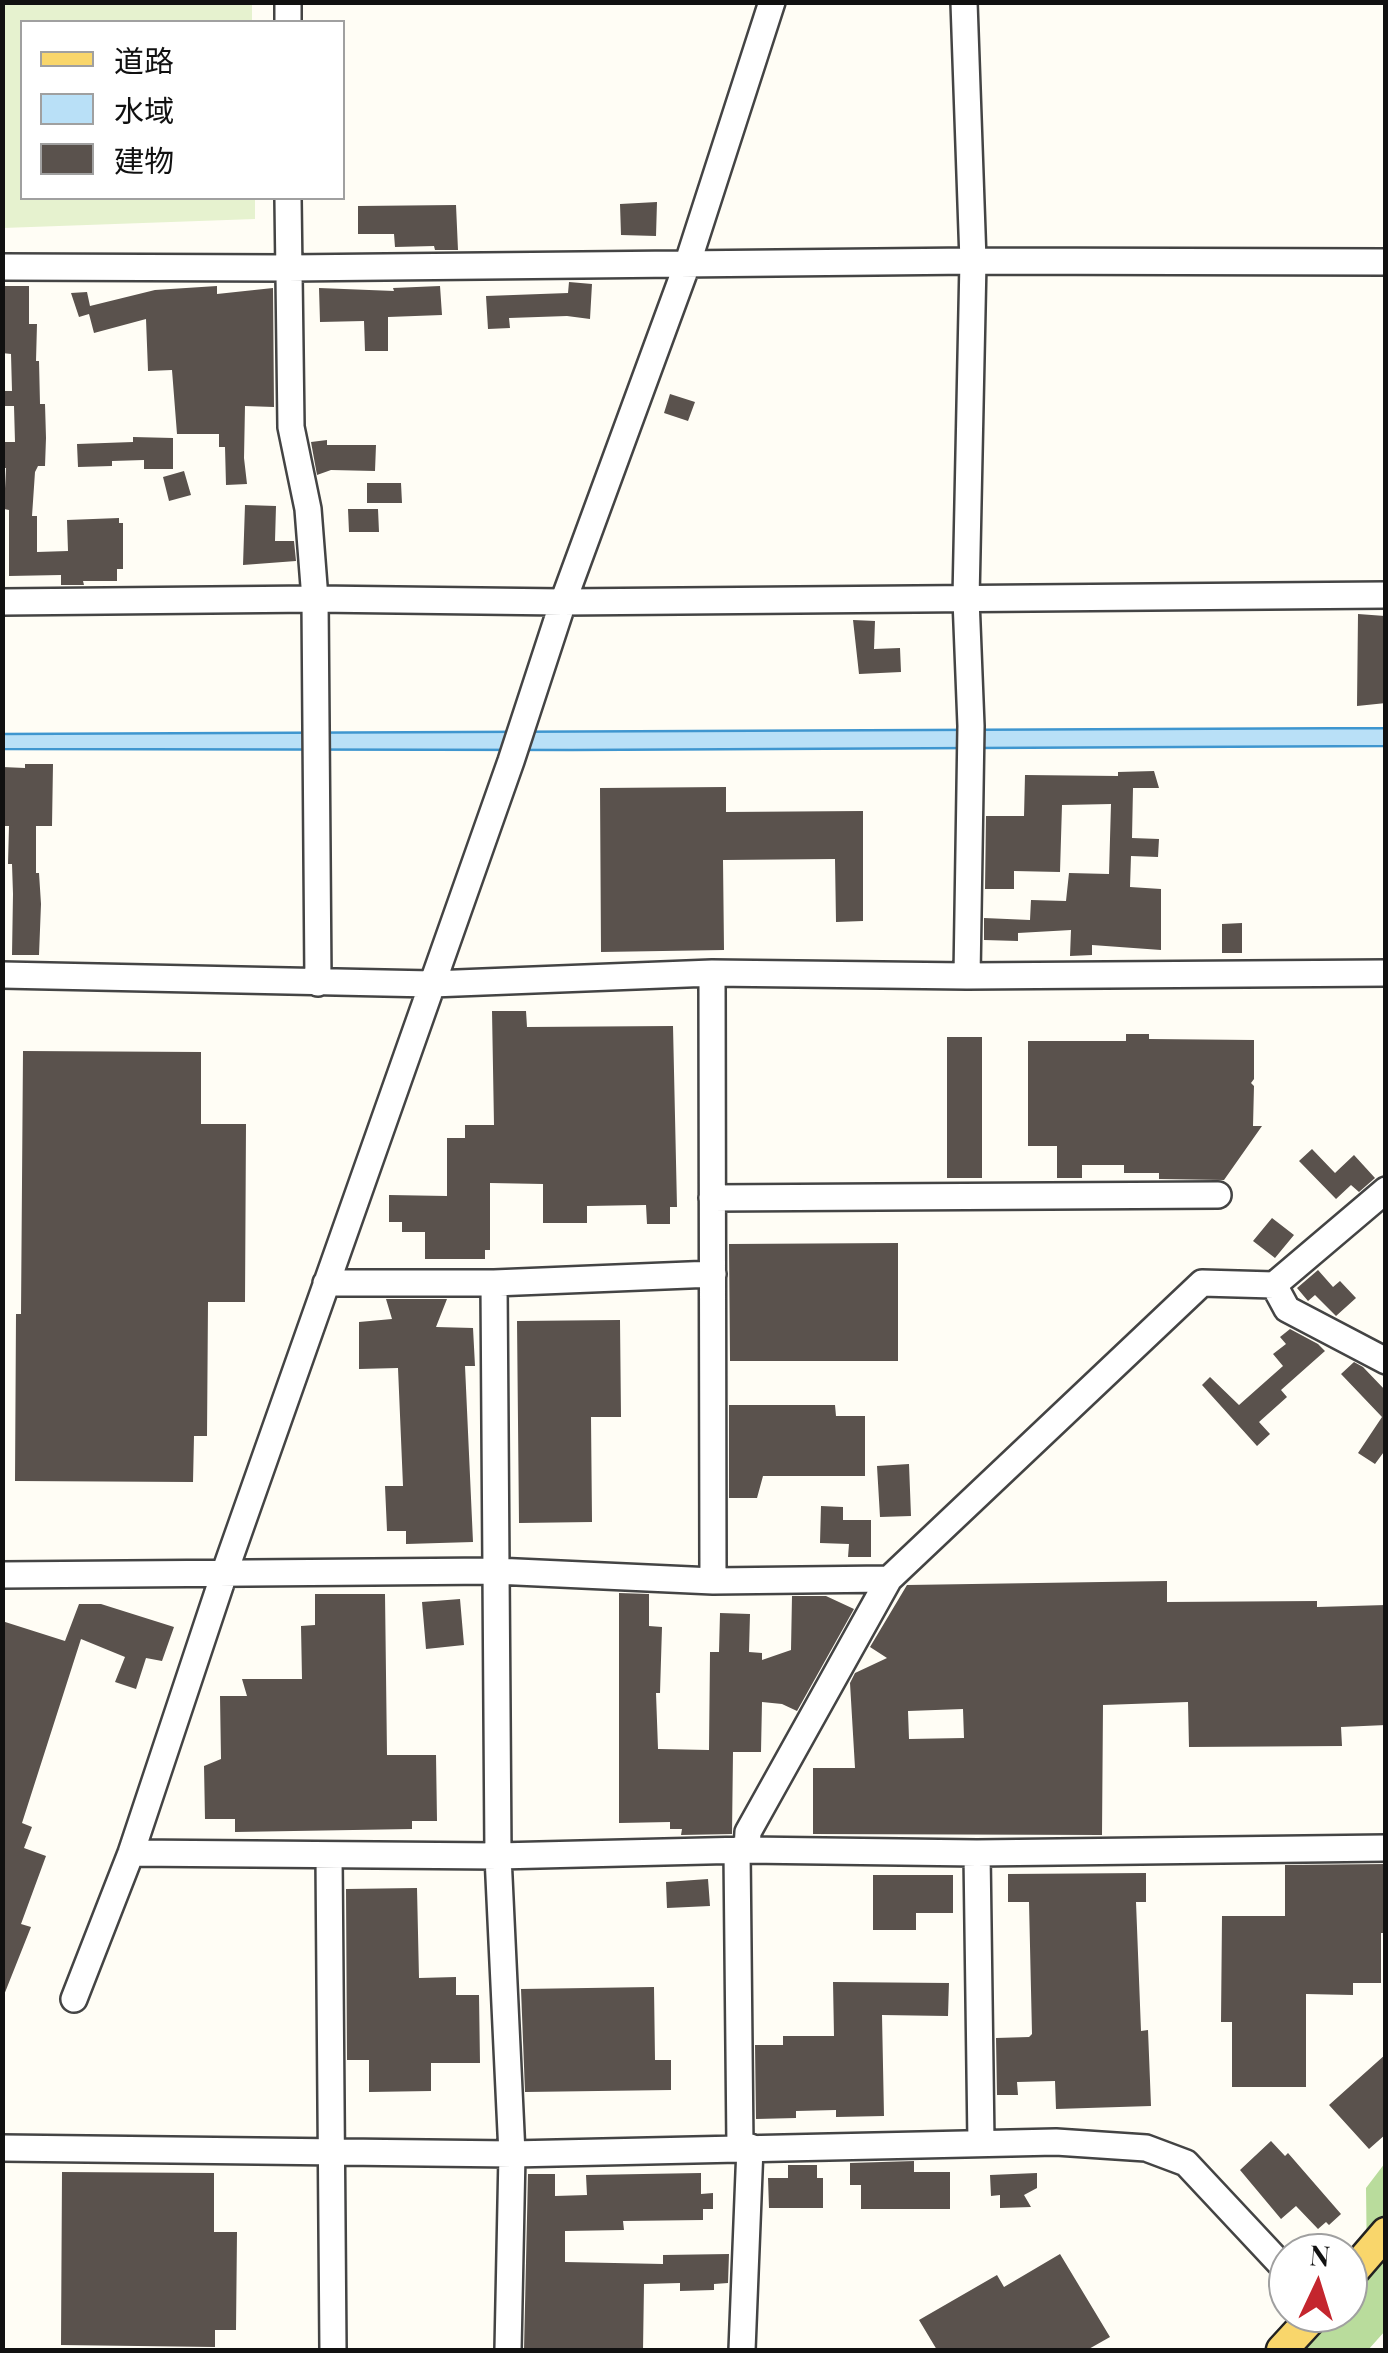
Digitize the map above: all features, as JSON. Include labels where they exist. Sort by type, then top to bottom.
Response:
[{"type":"main road","points":[[1368,2253],[1386,2233]]},
{"type":"street","points":[[74,1999],[132,1852],[224,1574],[511,761],[562,602],[688,262],[772,2]]},
{"type":"street","points":[[964,2],[973,261],[966,599],[971,726],[967,976]]},
{"type":"street","points":[[288,200],[290,427],[308,509],[315,599],[318,983]]},
{"type":"street","points":[[2,267],[1386,262]]},
{"type":"street","points":[[2,602],[562,602],[1386,594]]},
{"type":"street","points":[[2,975],[432,984],[712,973],[1386,973]]},
{"type":"street","points":[[712,973],[713,1581]]},
{"type":"street","points":[[742,2350],[742,1850],[748,1832],[889,1579],[1202,1283],[1274,1285],[1386,1190]]},
{"type":"street","points":[[712,1198],[1218,1195]]},
{"type":"street","points":[[326,1282],[494,1283],[713,1274]]},
{"type":"street","points":[[494,1283],[498,1856],[512,2154],[508,2350]]},
{"type":"street","points":[[1274,1285],[1287,1309],[1386,1361]]},
{"type":"street","points":[[2,1574],[495,1571],[713,1581],[889,1579]]},
{"type":"street","points":[[132,1852],[498,1856],[742,1850],[1386,1848]]},
{"type":"street","points":[[977,1852],[981,2143]]},
{"type":"street","points":[[329,1856],[333,2350]]},
{"type":"street","points":[[2,2148],[512,2154],[1056,2142],[1146,2148],[1186,2163],[1268,2251]]},
{"type":"green space","points":[[2,3],[252,3],[252,20],[20,20],[20,200],[255,200],[255,219],[3,228]]},
{"type":"green space","points":[[1385,2163],[1385,2331],[1368,2350],[1299,2350],[1313,2333],[1368,2333],[1366,2188]]},
{"type":"water","points":[[1386,728],[1385,746],[3,749],[3,734]]},
{"type":"building","points":[[657,202],[656,236],[621,235],[620,204]]},
{"type":"building","points":[[456,205],[458,250],[395,247],[394,234],[358,234],[358,206]]},
{"type":"building","points":[[569,282],[592,284],[590,319],[509,318],[510,328],[488,329],[486,296],[568,293]]},
{"type":"building","points":[[2,286],[29,286],[29,324],[37,324],[36,361],[40,404],[45,404],[46,438],[45,466],[38,466],[35,472],[32,516],[37,516],[37,552],[68,551],[67,520],[119,518],[119,523],[123,523],[123,569],[117,569],[117,581],[61,585],[61,575],[9,576],[9,510],[4,509],[6,468],[2,468],[2,442],[15,442],[14,406],[2,406],[2,391],[12,391],[11,354],[2,353]]},
{"type":"building","points":[[217,286],[217,294],[273,288],[274,407],[245,406],[247,484],[226,485],[225,447],[219,447],[219,434],[177,434],[172,370],[148,371],[146,319],[94,333],[89,314],[79,317],[71,293],[87,292],[90,306],[155,290]]},
{"type":"building","points":[[440,286],[442,315],[388,317],[388,351],[365,351],[364,321],[320,322],[319,288],[394,291],[393,288]]},
{"type":"building","points":[[670,394],[695,402],[688,421],[664,413]]},
{"type":"building","points":[[133,437],[173,438],[173,469],[144,469],[144,460],[78,467],[77,444],[133,442]]},
{"type":"building","points":[[327,440],[327,445],[376,445],[375,471],[331,470],[317,475],[311,442]]},
{"type":"building","points":[[184,471],[191,495],[169,501],[163,477]]},
{"type":"building","points":[[367,483],[401,483],[402,503],[367,503]]},
{"type":"building","points":[[245,505],[276,506],[275,541],[294,541],[296,561],[243,565]]},
{"type":"building","points":[[348,509],[378,509],[379,532],[349,532]]},
{"type":"building","points":[[1358,614],[1385,616],[1386,703],[1357,706]]},
{"type":"building","points":[[853,620],[875,621],[874,649],[900,648],[901,672],[859,674]]},
{"type":"building","points":[[25,764],[53,764],[52,826],[36,826],[36,873],[41,904],[39,955],[12,955],[12,864],[8,864],[9,826],[2,826],[2,767],[25,768]]},
{"type":"building","points":[[1154,771],[1159,788],[1133,788],[1132,838],[1159,839],[1158,857],[1131,856],[1130,887],[1161,889],[1161,950],[1092,945],[1092,955],[1070,956],[1071,930],[1018,933],[1018,941],[984,940],[984,918],[1030,920],[1031,900],[1066,901],[1069,873],[1109,874],[1111,804],[1062,805],[1060,872],[1014,871],[1014,889],[985,889],[986,816],[1024,816],[1025,775],[1118,776],[1118,772]]},
{"type":"building","points":[[726,787],[726,812],[863,811],[863,921],[836,922],[835,859],[723,860],[724,950],[601,952],[600,788]]},
{"type":"building","points":[[1242,923],[1242,953],[1222,953],[1222,924]]},
{"type":"building","points":[[492,1011],[526,1011],[527,1027],[673,1026],[677,1207],[670,1207],[670,1224],[647,1224],[646,1205],[587,1206],[587,1223],[543,1223],[543,1184],[490,1183],[490,1250],[485,1250],[485,1259],[425,1259],[425,1232],[402,1232],[402,1222],[389,1222],[389,1195],[447,1196],[447,1138],[465,1138],[465,1125],[494,1125]]},
{"type":"building","points":[[1126,1034],[1149,1034],[1149,1039],[1254,1040],[1253,1126],[1262,1126],[1224,1180],[1159,1179],[1159,1173],[1124,1173],[1124,1165],[1082,1165],[1082,1178],[1057,1178],[1057,1146],[1028,1146],[1028,1041],[1126,1041]]},
{"type":"building","points":[[947,1037],[982,1037],[982,1178],[947,1178]]},
{"type":"building","points":[[23,1051],[201,1052],[201,1124],[246,1124],[245,1302],[208,1302],[207,1436],[194,1436],[193,1482],[15,1481]]},
{"type":"building","points":[[1312,1149],[1335,1173],[1354,1155],[1375,1178],[1359,1192],[1351,1185],[1336,1199],[1299,1161]]},
{"type":"building","points":[[1272,1218],[1294,1235],[1275,1258],[1253,1241]]},
{"type":"building","points":[[898,1243],[898,1361],[730,1361],[729,1244]]},
{"type":"building","points":[[1318,1270],[1333,1287],[1340,1281],[1356,1298],[1336,1316],[1315,1295],[1308,1301],[1297,1288]]},
{"type":"building","points":[[386,1299],[447,1299],[436,1327],[473,1328],[475,1366],[465,1366],[473,1542],[406,1544],[406,1531],[387,1531],[385,1486],[403,1486],[398,1368],[359,1369],[359,1322],[392,1319]]},
{"type":"building","points":[[620,1320],[621,1417],[591,1417],[592,1522],[519,1523],[517,1321]]},
{"type":"building","points":[[1290,1329],[1325,1351],[1281,1390],[1287,1397],[1259,1422],[1270,1434],[1257,1446],[1202,1385],[1210,1377],[1239,1405],[1283,1366],[1273,1354],[1286,1344],[1280,1337]]},
{"type":"building","points":[[1354,1362],[1386,1391],[1386,1449],[1375,1464],[1358,1453],[1382,1417],[1341,1374]]},
{"type":"building","points":[[729,1405],[835,1405],[836,1416],[865,1416],[865,1476],[763,1476],[757,1498],[729,1498]]},
{"type":"building","points":[[909,1464],[911,1516],[880,1517],[877,1466]]},
{"type":"building","points":[[821,1506],[843,1507],[843,1520],[871,1520],[871,1557],[848,1557],[849,1544],[820,1543]]},
{"type":"building","points":[[1167,1581],[1167,1602],[1317,1601],[1317,1607],[1386,1605],[1386,1725],[1341,1727],[1342,1746],[1189,1747],[1188,1702],[1103,1705],[1102,1835],[813,1834],[813,1768],[855,1768],[850,1683],[855,1673],[887,1658],[870,1647],[907,1585]],"holes":[[[963,1709],[964,1738],[909,1739],[908,1711]]]},
{"type":"building","points":[[619,1593],[649,1594],[649,1626],[662,1627],[660,1693],[656,1693],[658,1749],[709,1750],[710,1652],[719,1652],[720,1613],[750,1614],[749,1652],[762,1653],[762,1660],[791,1650],[792,1596],[826,1596],[854,1609],[797,1711],[782,1704],[762,1702],[761,1752],[733,1752],[732,1834],[681,1835],[682,1829],[670,1829],[670,1822],[619,1823]]},
{"type":"building","points":[[315,1594],[385,1594],[387,1755],[436,1755],[437,1821],[412,1821],[412,1829],[235,1832],[235,1819],[205,1819],[204,1766],[221,1759],[220,1696],[247,1696],[242,1679],[302,1679],[301,1626],[315,1625]]},
{"type":"building","points":[[460,1599],[464,1645],[426,1649],[422,1602]]},
{"type":"building","points":[[79,1604],[101,1604],[174,1627],[162,1661],[146,1658],[136,1689],[115,1682],[125,1657],[81,1639],[22,1823],[32,1827],[24,1848],[46,1856],[21,1924],[31,1927],[2,2000],[2,1621],[65,1641]]},
{"type":"building","points":[[1386,1864],[1381,1983],[1353,1983],[1353,1995],[1306,1994],[1306,2087],[1232,2087],[1232,2022],[1221,2022],[1222,1916],[1285,1916],[1285,1865]]},
{"type":"building","points":[[1146,1873],[1146,1902],[1136,1902],[1141,2031],[1148,2030],[1151,2106],[1056,2109],[1055,2081],[1017,2082],[1018,2095],[997,2095],[996,2038],[1032,2034],[1029,1902],[1008,1902],[1008,1874]]},
{"type":"building","points":[[873,1875],[953,1875],[953,1913],[916,1913],[916,1930],[873,1930]]},
{"type":"building","points":[[708,1879],[710,1906],[667,1908],[666,1882]]},
{"type":"building","points":[[417,1888],[419,1978],[456,1977],[456,1995],[479,1995],[480,2063],[431,2063],[431,2091],[369,2092],[369,2060],[347,2060],[346,1889]]},
{"type":"building","points":[[833,1982],[949,1983],[948,2016],[882,2015],[884,2116],[836,2117],[836,2110],[796,2111],[796,2118],[756,2119],[755,2045],[783,2045],[783,2036],[834,2036]]},
{"type":"building","points":[[654,1987],[655,2060],[671,2060],[671,2090],[525,2092],[521,1989]]},
{"type":"building","points":[[1386,2054],[1386,2134],[1369,2149],[1329,2105]]},
{"type":"building","points":[[1271,2141],[1285,2156],[1288,2153],[1341,2214],[1329,2225],[1326,2222],[1318,2229],[1296,2206],[1281,2219],[1240,2170]]},
{"type":"building","points":[[914,2161],[914,2172],[950,2172],[950,2209],[861,2209],[861,2185],[850,2185],[850,2163]]},
{"type":"building","points":[[788,2165],[817,2165],[817,2178],[823,2178],[823,2208],[769,2208],[768,2178],[788,2178]]},
{"type":"building","points":[[62,2172],[214,2173],[214,2232],[237,2232],[236,2330],[215,2330],[215,2347],[61,2345]]},
{"type":"building","points":[[701,2173],[701,2194],[713,2193],[713,2209],[703,2209],[703,2220],[623,2221],[624,2230],[565,2231],[565,2262],[663,2264],[663,2255],[729,2254],[728,2283],[714,2284],[714,2290],[680,2291],[680,2283],[644,2284],[643,2350],[524,2350],[528,2174],[555,2174],[555,2196],[587,2195],[586,2175]]},
{"type":"building","points":[[1037,2173],[1037,2188],[1024,2195],[1031,2207],[1000,2208],[1000,2195],[991,2196],[990,2175]]},
{"type":"building","points":[[1060,2254],[1110,2337],[1087,2350],[937,2350],[919,2320],[997,2275],[1004,2287]]}]
